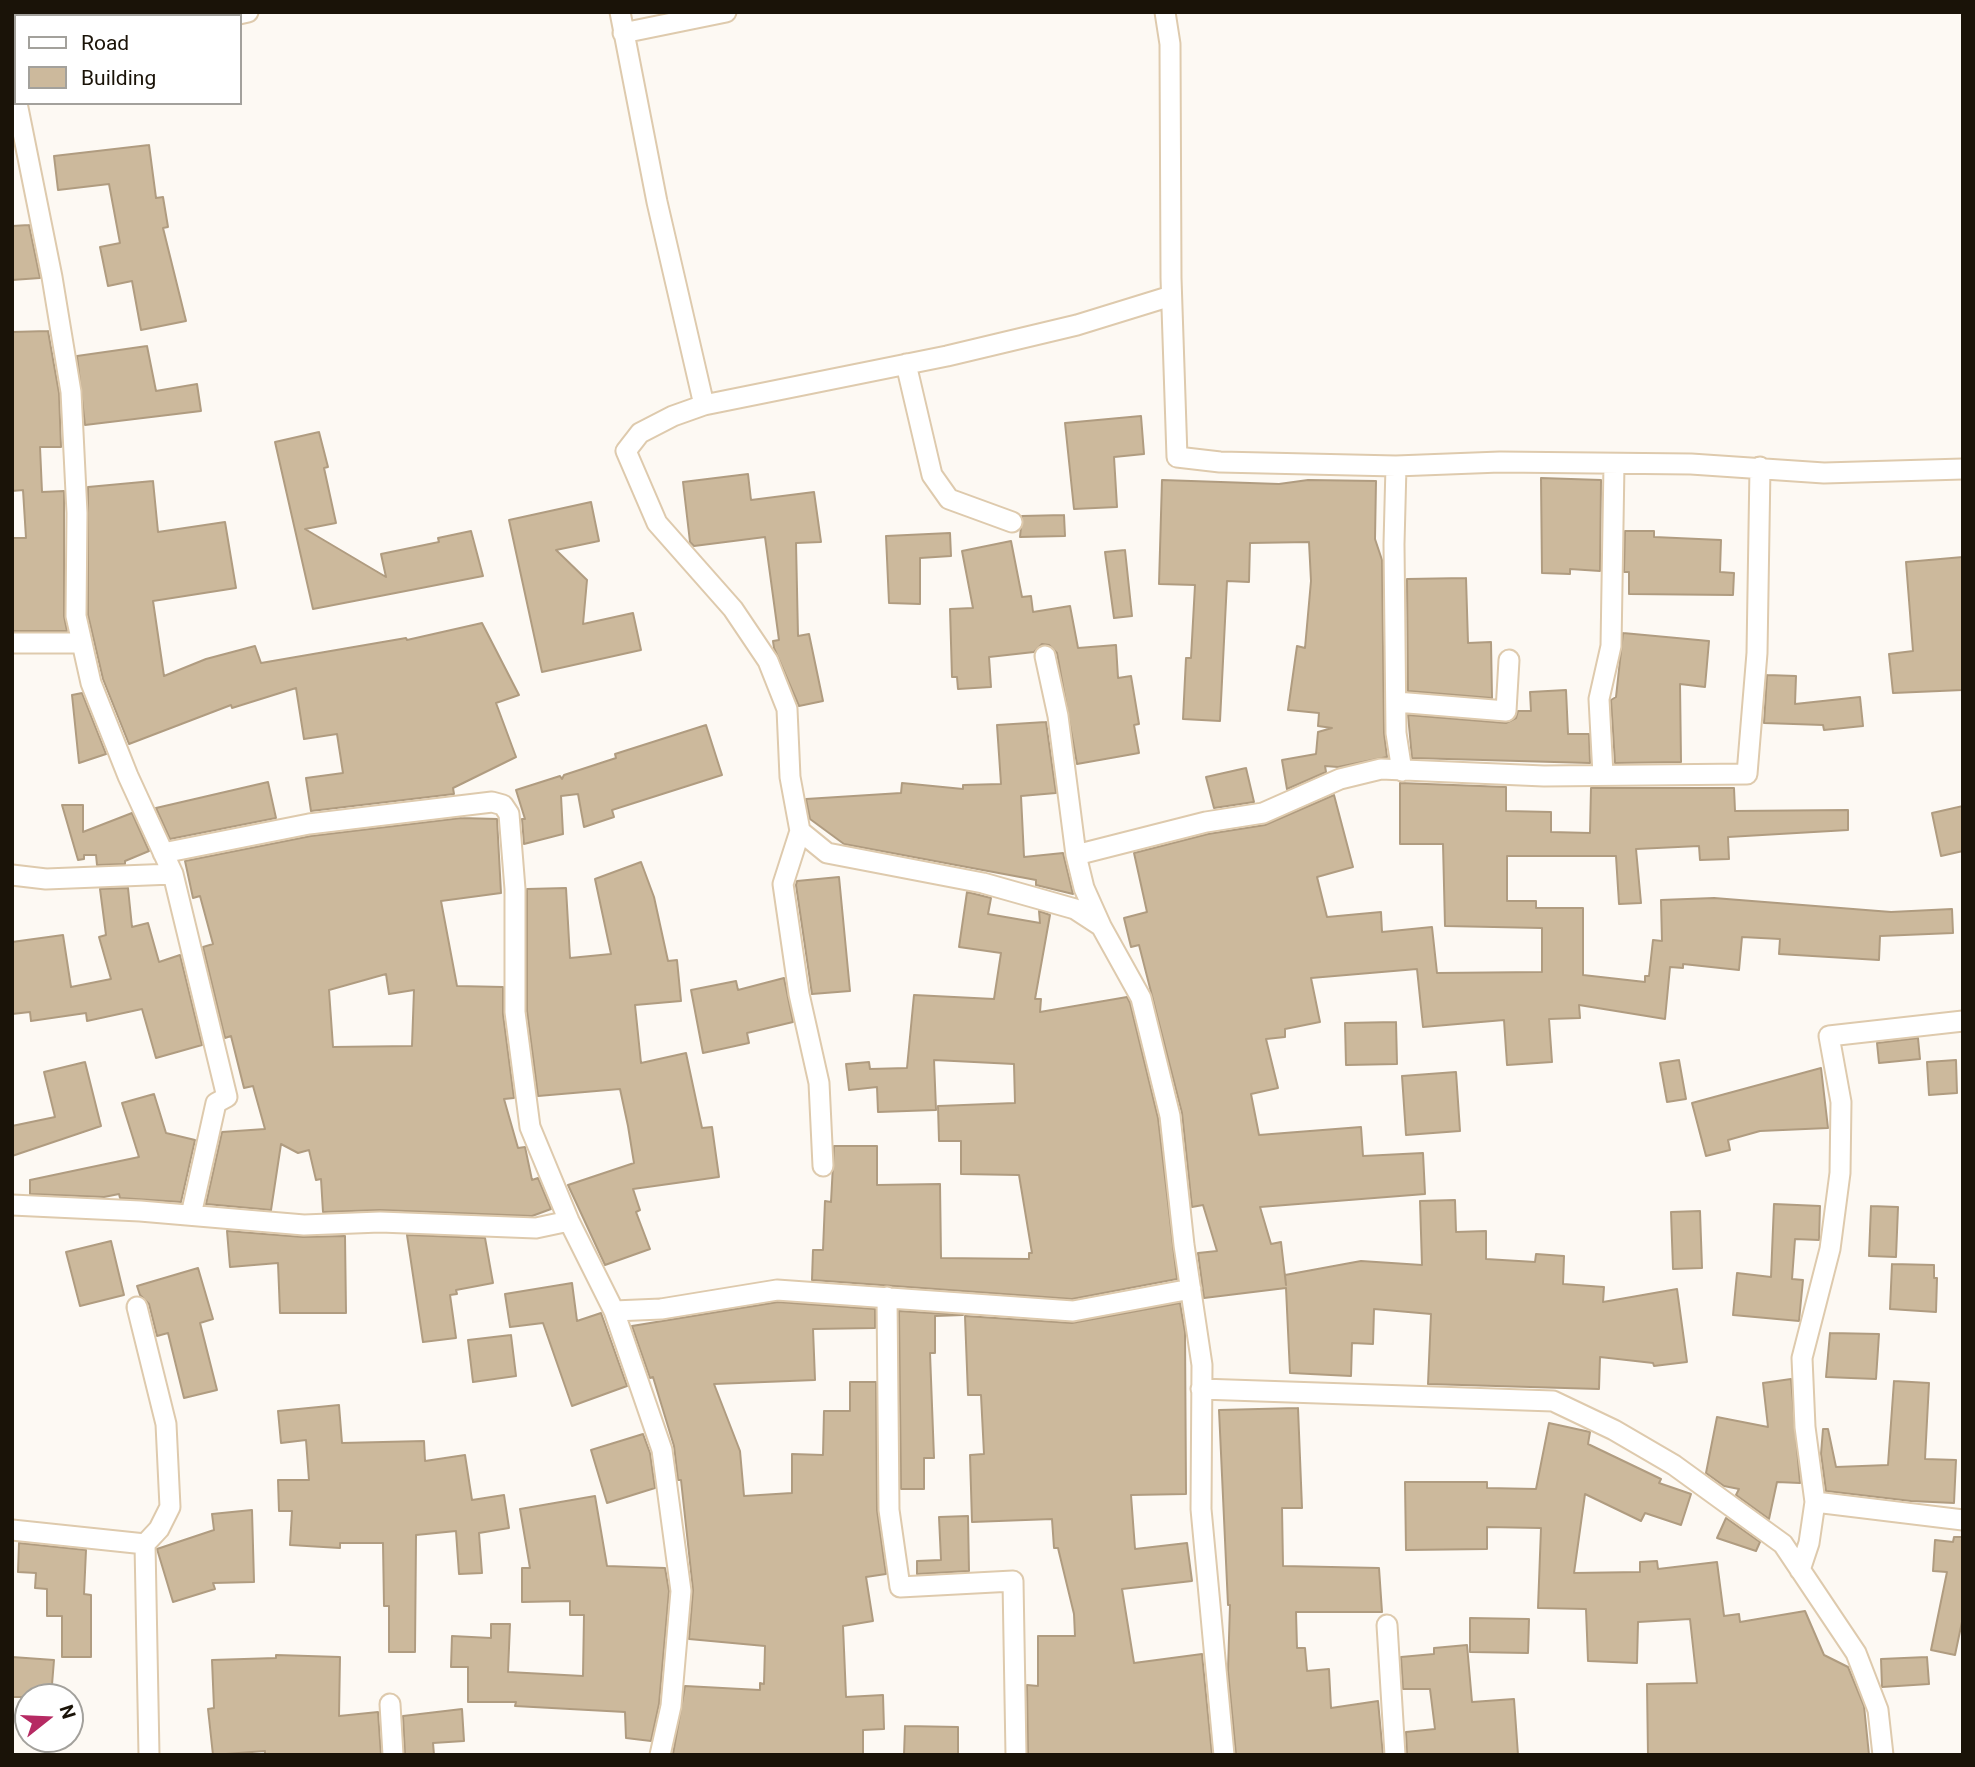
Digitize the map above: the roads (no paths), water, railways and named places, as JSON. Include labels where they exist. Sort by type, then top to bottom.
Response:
[{"type":"street","points":[[620,12],[657,202],[704,405]]},
{"type":"street","points":[[623,33],[726,12]]},
{"type":"street","points":[[1165,12],[1170,44],[1171,296],[1177,457],[1220,462],[1396,466],[1500,462],[1760,467],[1824,473],[1963,469]]},
{"type":"street","points":[[17,105],[52,277],[71,392],[77,513],[76,616],[91,683],[173,874],[227,1097],[216,1103],[191,1215]]},
{"type":"street","points":[[823,1166],[819,1083],[799,994],[783,884],[800,831],[790,777],[787,709],[768,662],[733,609],[657,523],[626,451],[640,433],[673,416],[704,405],[906,364],[1077,325],[1171,296]]},
{"type":"street","points":[[906,364],[932,475],[949,499],[1012,522]]},
{"type":"street","points":[[1603,775],[1599,699],[1611,646],[1614,464]]},
{"type":"street","points":[[1396,466],[1396,733],[1402,771]]},
{"type":"street","points":[[1076,855],[1125,840],[1263,813],[1340,779],[1381,769],[1603,775],[1747,775],[1757,653],[1760,467]]},
{"type":"street","points":[[12,643],[82,643]]},
{"type":"street","points":[[1045,656],[1058,716],[1076,855],[1084,888],[1101,926],[1141,998],[1170,1116],[1202,1364],[1201,1509],[1224,1755]]},
{"type":"street","points":[[1396,702],[1506,710],[1509,660]]},
{"type":"street","points":[[163,853],[309,824],[492,802],[503,805],[509,814],[515,888],[515,1012],[530,1127],[569,1221],[614,1311],[662,1450],[681,1591],[671,1706],[660,1755]]},
{"type":"street","points":[[800,831],[827,853],[983,883],[1075,909],[1101,926]]},
{"type":"street","points":[[12,875],[46,879],[173,874]]},
{"type":"street","points":[[1800,1570],[1809,1543],[1815,1502],[1805,1427],[1802,1358],[1830,1249],[1840,1173],[1841,1102],[1829,1036],[1963,1021]]},
{"type":"street","points":[[12,1205],[191,1215],[304,1225],[380,1222],[536,1228],[569,1221]]},
{"type":"street","points":[[614,1311],[661,1308],[777,1290],[1073,1311],[1191,1289]]},
{"type":"street","points":[[887,1297],[889,1510],[900,1587],[1013,1581],[1016,1755]]},
{"type":"street","points":[[137,1307],[166,1424],[170,1507],[159,1529],[145,1544],[149,1755]]},
{"type":"street","points":[[1202,1389],[1552,1401],[1614,1430],[1674,1465],[1783,1544],[1856,1653],[1878,1710],[1883,1755]]},
{"type":"street","points":[[1815,1502],[1963,1520]]},
{"type":"street","points":[[12,1530],[145,1544]]},
{"type":"street","points":[[1387,1625],[1395,1755]]},
{"type":"street","points":[[390,1704],[393,1755]]}]
